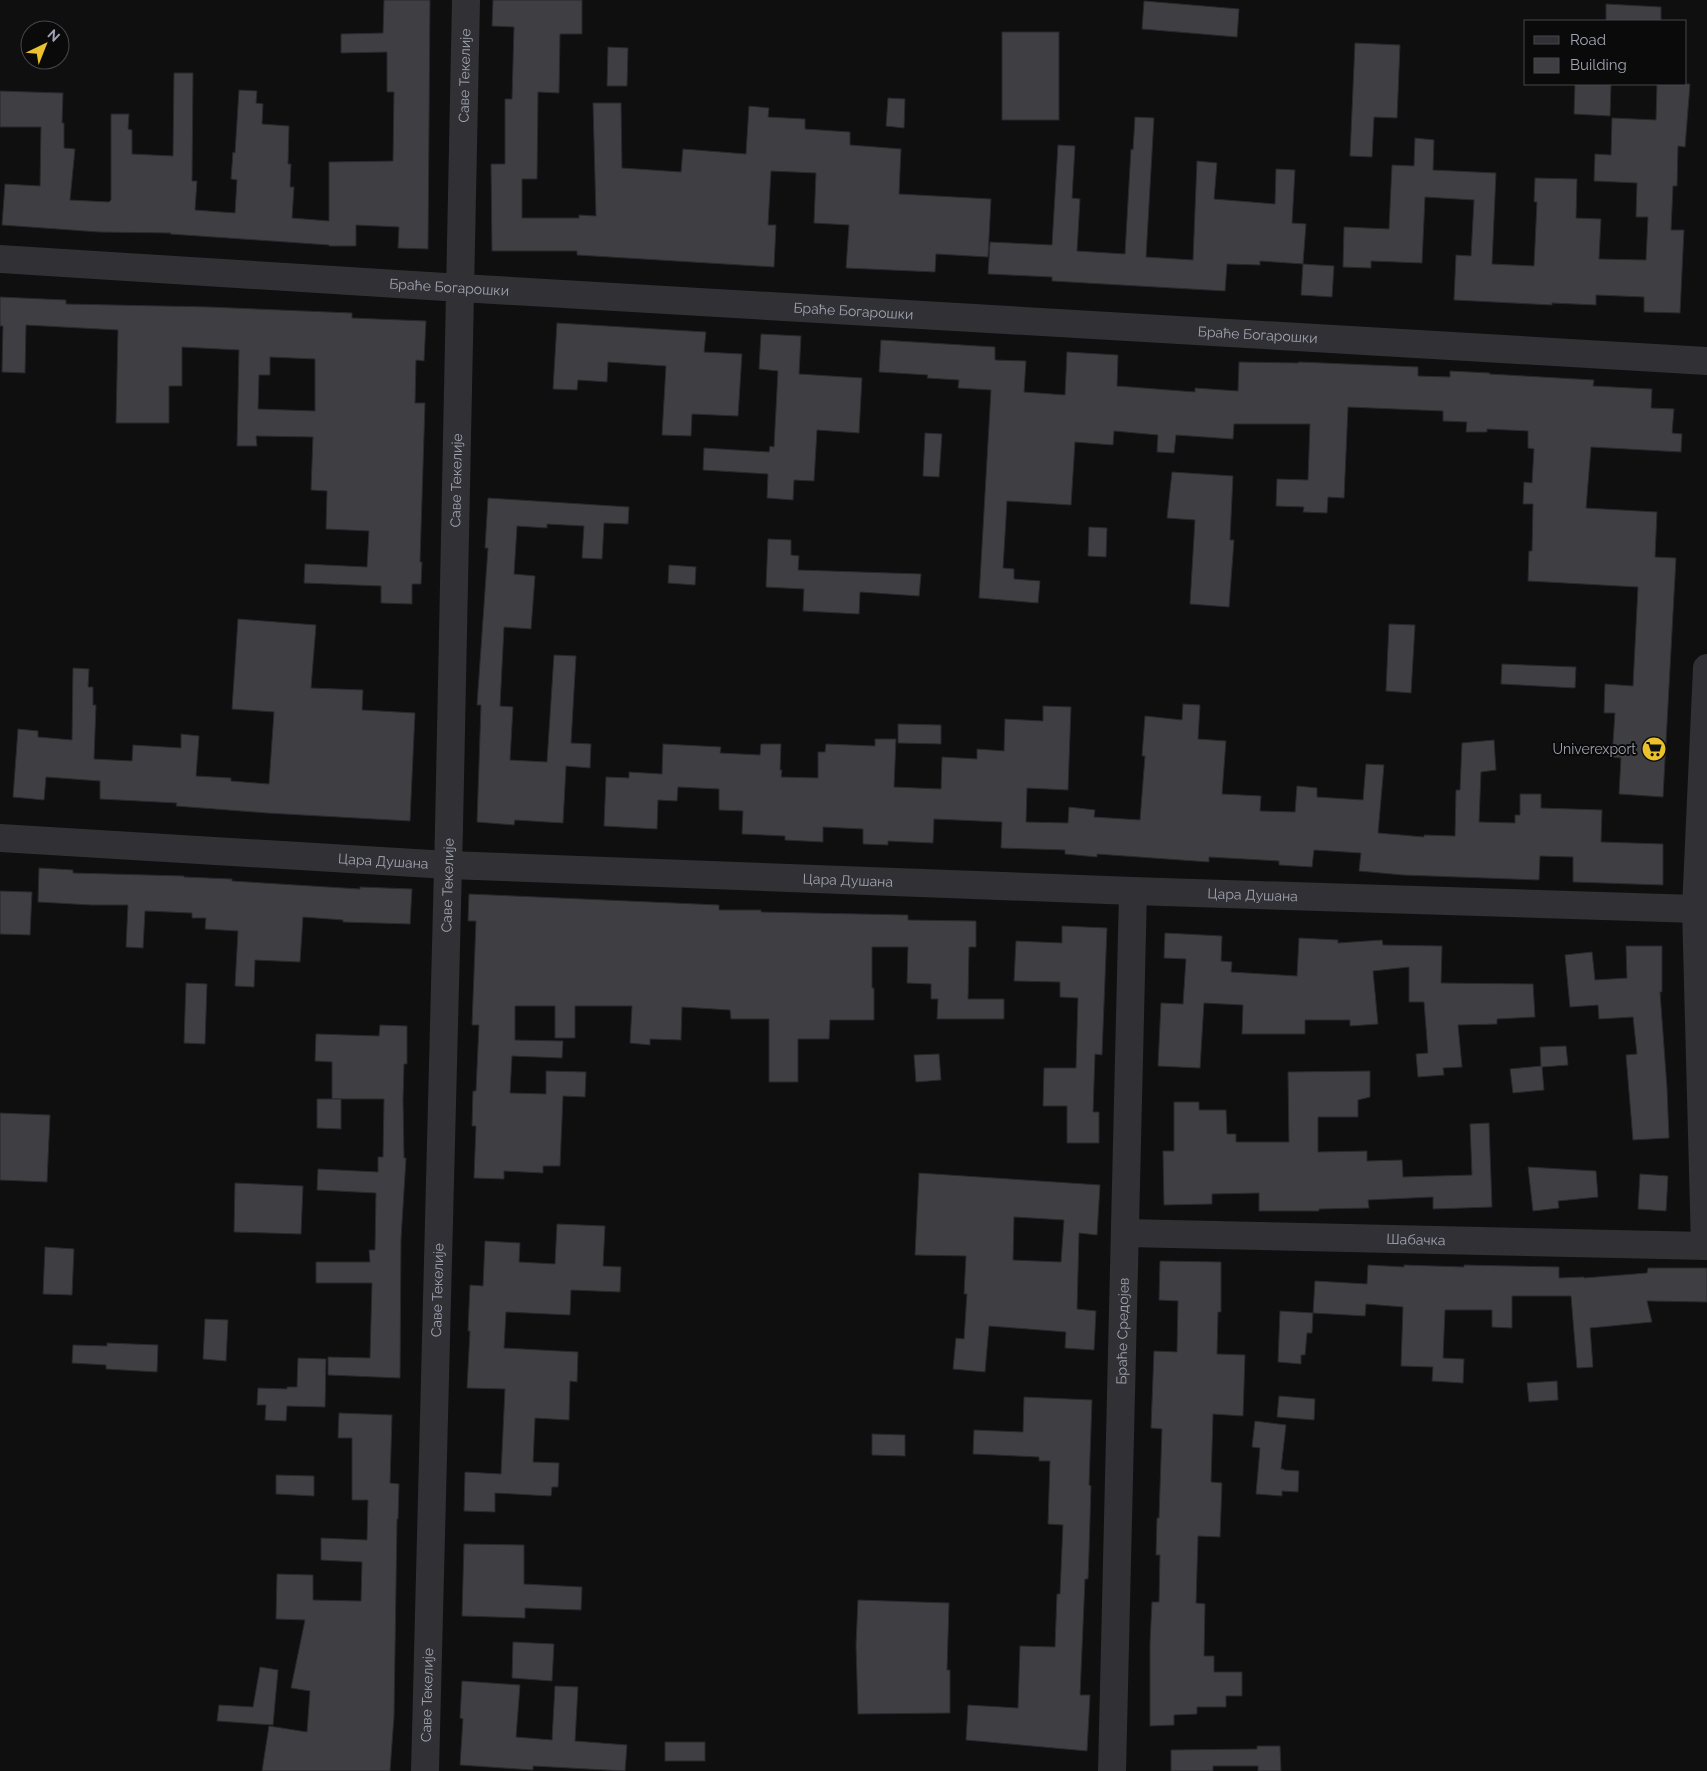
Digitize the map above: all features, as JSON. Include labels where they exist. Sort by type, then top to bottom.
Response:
[{"type":"street","name":"Саве Текелије","points":[[426,1771],[448,865],[466,0]]},
{"type":"street","name":"Браће Богарошки","points":[[0,259],[1707,361]]},
{"type":"street","points":[[1706,1246],[1696,909],[1703,848],[1707,668]]},
{"type":"street","name":"Цара Душана","points":[[0,838],[448,865],[1133,891],[1696,909]]},
{"type":"street","name":"Браће Средојев","points":[[1112,1771],[1133,891]]},
{"type":"street","name":"Шабачка","points":[[1125,1233],[1706,1246]]},
{"type":"building","points":[[384,0],[430,0],[428,249],[398,248],[399,227],[356,225],[356,246],[329,246],[171,233],[99,232],[2,225],[5,184],[40,186],[41,127],[0,127],[0,91],[63,93],[62,123],[64,123],[64,148],[75,149],[70,200],[109,202],[111,200],[111,114],[129,114],[128,129],[132,130],[132,154],[173,156],[174,73],[193,73],[192,181],[197,181],[195,210],[235,213],[237,180],[231,179],[233,152],[235,153],[239,90],[257,91],[256,103],[263,104],[262,124],[289,126],[288,164],[291,164],[290,187],[294,187],[292,218],[329,221],[329,162],[393,161],[394,92],[387,92],[387,52],[341,53],[341,34],[383,33]]},
{"type":"building","points":[[493,0],[582,0],[582,34],[560,34],[559,93],[538,92],[537,179],[522,179],[522,218],[579,218],[579,215],[596,216],[593,103],[621,103],[622,168],[681,172],[683,149],[746,154],[749,106],[769,108],[768,117],[805,119],[805,129],[850,132],[850,145],[901,149],[899,194],[991,199],[988,257],[936,254],[935,272],[846,268],[849,225],[814,223],[816,173],[771,171],[768,225],[776,225],[774,267],[577,255],[577,251],[492,251],[491,164],[505,164],[505,99],[512,99],[514,27],[492,26]]},
{"type":"building","points":[[1144,1],[1239,9],[1237,37],[1142,29]]},
{"type":"building","points":[[1606,4],[1661,7],[1661,20],[1606,20]]},
{"type":"building","points":[[1002,32],[1059,32],[1059,120],[1002,120]]},
{"type":"building","points":[[1355,43],[1400,45],[1397,118],[1374,117],[1372,157],[1350,156]]},
{"type":"building","points":[[608,47],[628,48],[627,86],[607,86]]},
{"type":"building","points":[[1690,84],[1685,147],[1678,146],[1677,186],[1673,186],[1671,230],[1684,230],[1680,313],[1644,312],[1644,297],[1596,295],[1596,305],[1552,303],[1552,305],[1454,300],[1456,255],[1471,256],[1474,200],[1425,197],[1422,263],[1371,261],[1371,268],[1343,267],[1344,227],[1389,229],[1392,165],[1414,166],[1415,138],[1434,140],[1433,170],[1496,173],[1492,264],[1534,266],[1537,202],[1534,202],[1535,178],[1577,179],[1576,218],[1601,219],[1599,259],[1646,260],[1648,217],[1636,217],[1637,183],[1594,181],[1595,154],[1611,155],[1612,118],[1656,120],[1657,85]]},
{"type":"building","points":[[1575,85],[1611,85],[1610,116],[1574,114]]},
{"type":"building","points":[[888,98],[905,99],[904,128],[886,126]]},
{"type":"building","points":[[1135,117],[1154,118],[1146,257],[1193,260],[1197,161],[1217,163],[1214,199],[1275,204],[1276,169],[1295,170],[1292,223],[1306,224],[1303,264],[1260,261],[1260,265],[1227,264],[1225,291],[1052,281],[1052,277],[988,274],[990,242],[1052,245],[1058,145],[1075,146],[1072,198],[1080,199],[1077,251],[1125,254],[1131,149],[1133,150]]},
{"type":"building","points":[[1303,264],[1334,266],[1332,297],[1301,295]]},
{"type":"building","points":[[0,297],[66,300],[66,304],[352,313],[352,318],[426,321],[424,361],[416,360],[415,403],[425,403],[421,584],[412,584],[412,604],[381,603],[381,586],[304,583],[305,564],[367,567],[369,531],[326,529],[327,491],[311,490],[313,437],[256,436],[257,446],[237,446],[239,350],[182,347],[182,386],[169,386],[169,423],[116,423],[118,330],[26,325],[25,373],[2,372],[3,326],[0,326]],"holes":[[[270,357],[315,359],[315,411],[258,409],[259,375],[270,375]]]},
{"type":"building","points":[[557,323],[706,332],[704,352],[742,354],[738,416],[692,414],[691,436],[662,435],[666,366],[608,362],[607,382],[578,380],[577,390],[553,389]]},
{"type":"building","points":[[761,334],[801,336],[799,374],[862,378],[859,433],[817,430],[814,481],[794,480],[793,500],[767,498],[768,474],[703,470],[704,448],[769,452],[770,446],[774,447],[778,371],[759,369]]},
{"type":"building","points":[[881,340],[995,347],[995,360],[1026,361],[1024,392],[1065,395],[1067,352],[1118,355],[1117,386],[1195,392],[1195,388],[1238,391],[1239,362],[1299,362],[1418,367],[1418,376],[1450,377],[1450,371],[1490,373],[1594,380],[1593,386],[1652,389],[1651,408],[1674,409],[1672,433],[1682,434],[1681,452],[1591,447],[1586,508],[1657,512],[1655,557],[1676,558],[1663,797],[1619,794],[1621,758],[1612,757],[1615,713],[1604,713],[1605,684],[1633,686],[1638,587],[1528,581],[1529,551],[1532,551],[1533,504],[1523,504],[1524,482],[1532,483],[1534,449],[1528,448],[1528,431],[1487,429],[1487,432],[1466,432],[1467,422],[1443,421],[1443,411],[1348,407],[1344,498],[1328,497],[1327,513],[1303,512],[1304,507],[1276,506],[1277,479],[1308,480],[1310,424],[1234,424],[1233,439],[1176,435],[1174,453],[1157,452],[1158,435],[1114,431],[1113,445],[1075,442],[1071,505],[1007,501],[1003,568],[1014,569],[1014,579],[1040,581],[1038,603],[979,598],[991,390],[958,388],[959,380],[927,378],[928,375],[879,372]]},
{"type":"building","points":[[925,433],[942,434],[939,477],[923,476]]},
{"type":"building","points":[[1172,472],[1233,476],[1230,540],[1234,540],[1229,607],[1190,604],[1195,520],[1167,518]]},
{"type":"building","points":[[488,498],[629,507],[628,524],[604,523],[602,559],[582,558],[584,526],[547,524],[547,528],[517,526],[514,574],[535,576],[531,629],[504,627],[500,706],[513,707],[510,760],[547,762],[554,655],[576,656],[571,743],[591,744],[590,768],[566,766],[563,823],[515,820],[514,825],[477,822],[481,705],[477,705],[488,548],[485,548]]},
{"type":"building","points":[[1089,527],[1107,528],[1106,557],[1088,556]]},
{"type":"building","points":[[768,539],[791,540],[791,555],[799,556],[798,570],[921,574],[919,596],[860,592],[859,614],[803,611],[804,589],[766,587]]},
{"type":"building","points":[[669,565],[696,567],[695,585],[668,583]]},
{"type":"building","points":[[238,619],[316,625],[311,688],[363,690],[362,710],[415,713],[410,821],[267,813],[176,806],[177,803],[100,799],[100,781],[46,777],[44,800],[13,797],[18,729],[38,731],[38,737],[72,740],[73,668],[89,669],[88,687],[93,687],[93,705],[96,705],[94,759],[132,761],[133,745],[181,748],[181,734],[199,736],[196,776],[231,778],[231,781],[269,784],[274,712],[232,709]]},
{"type":"building","points":[[1389,624],[1415,625],[1411,693],[1386,691]]},
{"type":"building","points":[[1502,664],[1576,667],[1575,688],[1501,684]]},
{"type":"building","points":[[1183,704],[1200,705],[1198,739],[1226,741],[1222,794],[1261,796],[1260,811],[1295,812],[1297,786],[1317,788],[1317,797],[1363,800],[1366,764],[1384,765],[1378,833],[1424,837],[1424,835],[1455,836],[1456,790],[1460,790],[1462,743],[1494,740],[1496,770],[1481,772],[1479,822],[1515,823],[1515,815],[1520,815],[1520,794],[1541,794],[1541,808],[1602,810],[1601,842],[1663,844],[1663,885],[1573,882],[1573,857],[1540,856],[1539,880],[1403,875],[1359,871],[1361,853],[1314,850],[1312,867],[1279,865],[1279,861],[1209,857],[1209,862],[1097,854],[1097,857],[1065,854],[1065,850],[1001,848],[1002,822],[934,819],[933,843],[888,841],[888,845],[863,844],[863,829],[823,827],[823,842],[785,840],[785,836],[742,834],[743,811],[719,810],[719,789],[678,787],[677,801],[658,800],[657,829],[604,826],[606,777],[629,778],[629,772],[662,774],[663,744],[721,747],[720,753],[760,755],[761,744],[781,744],[781,777],[818,778],[818,752],[825,752],[826,744],[875,746],[875,739],[896,739],[894,787],[941,789],[942,757],[977,759],[977,749],[1004,751],[1005,719],[1043,721],[1043,706],[1071,707],[1068,790],[1027,788],[1026,822],[1068,823],[1069,807],[1095,810],[1094,817],[1140,820],[1145,756],[1142,756],[1145,716],[1182,720]]},
{"type":"building","points":[[898,724],[941,725],[941,744],[898,743]]},
{"type":"building","points":[[39,868],[73,870],[73,873],[184,876],[360,889],[360,887],[412,889],[410,924],[343,922],[343,920],[303,917],[300,962],[255,960],[254,987],[235,986],[238,931],[205,929],[206,918],[192,918],[192,913],[145,911],[143,948],[126,947],[128,905],[38,902]]},
{"type":"building","points":[[0,891],[32,892],[30,935],[0,934]]},
{"type":"building","points":[[469,894],[719,905],[719,910],[908,915],[908,920],[976,921],[976,947],[969,947],[968,999],[1004,999],[1004,1019],[937,1019],[938,999],[931,999],[931,984],[907,983],[908,947],[872,947],[874,1020],[830,1020],[829,1039],[798,1039],[798,1082],[769,1082],[769,1019],[731,1019],[730,1010],[682,1007],[681,1040],[650,1039],[650,1045],[630,1043],[632,1006],[575,1006],[575,1038],[555,1038],[555,1006],[515,1006],[515,1040],[563,1041],[562,1058],[512,1056],[510,1093],[546,1094],[546,1071],[586,1072],[585,1097],[563,1096],[560,1166],[543,1166],[543,1173],[504,1171],[504,1179],[474,1178],[476,1126],[472,1126],[473,1091],[476,1091],[479,1025],[472,1025],[476,921],[468,921]]},
{"type":"building","points":[[1062,926],[1107,928],[1102,1055],[1095,1054],[1093,1112],[1099,1112],[1099,1143],[1067,1143],[1067,1106],[1043,1106],[1044,1068],[1076,1068],[1078,998],[1060,997],[1060,982],[1014,981],[1016,941],[1062,943]]},
{"type":"building","points":[[1165,933],[1222,936],[1221,961],[1232,962],[1231,972],[1297,976],[1299,938],[1338,940],[1338,943],[1382,940],[1383,945],[1442,946],[1441,983],[1533,984],[1535,1017],[1497,1019],[1497,1024],[1458,1025],[1462,1067],[1443,1068],[1444,1075],[1418,1077],[1416,1054],[1428,1053],[1424,1002],[1409,1002],[1409,967],[1373,971],[1378,1024],[1350,1026],[1350,1020],[1305,1020],[1305,1034],[1242,1034],[1243,1005],[1204,1003],[1200,1068],[1158,1066],[1161,1003],[1183,1004],[1186,959],[1164,958]]},
{"type":"building","points":[[1626,946],[1662,946],[1662,992],[1660,992],[1669,1138],[1633,1140],[1626,1055],[1637,1054],[1633,1017],[1599,1019],[1598,1005],[1570,1007],[1565,955],[1592,952],[1595,980],[1627,978]]},
{"type":"building","points":[[186,983],[207,984],[205,1044],[184,1043]]},
{"type":"building","points":[[380,1025],[407,1026],[407,1064],[404,1064],[403,1100],[404,1158],[406,1158],[401,1239],[400,1378],[328,1375],[328,1357],[370,1358],[372,1283],[316,1283],[316,1262],[370,1262],[369,1250],[375,1250],[376,1193],[317,1190],[318,1169],[378,1172],[378,1157],[383,1157],[384,1099],[332,1099],[332,1062],[315,1061],[316,1034],[379,1036]]},
{"type":"building","points":[[1566,1046],[1568,1065],[1542,1067],[1544,1090],[1513,1093],[1510,1069],[1541,1066],[1540,1047]]},
{"type":"building","points":[[939,1054],[941,1080],[916,1082],[914,1055]]},
{"type":"building","points":[[1370,1071],[1370,1097],[1358,1100],[1358,1117],[1318,1117],[1318,1152],[1367,1151],[1367,1161],[1402,1160],[1403,1177],[1472,1175],[1470,1124],[1489,1123],[1492,1207],[1433,1209],[1433,1197],[1368,1200],[1369,1208],[1319,1209],[1319,1211],[1259,1211],[1259,1193],[1212,1194],[1212,1204],[1164,1205],[1163,1151],[1174,1151],[1174,1102],[1199,1102],[1199,1110],[1226,1110],[1227,1134],[1236,1134],[1236,1142],[1289,1142],[1288,1072]]},
{"type":"building","points":[[317,1099],[341,1099],[341,1129],[317,1128]]},
{"type":"building","points":[[0,1113],[50,1115],[47,1182],[0,1180]]},
{"type":"building","points":[[1528,1167],[1596,1171],[1598,1197],[1558,1201],[1559,1208],[1533,1211]]},
{"type":"building","points":[[919,1173],[1100,1185],[1097,1235],[1079,1233],[1077,1309],[1096,1311],[1094,1350],[1065,1348],[1066,1332],[989,1326],[985,1372],[953,1369],[956,1338],[964,1339],[967,1294],[964,1294],[966,1256],[915,1255]],"holes":[[[1014,1217],[1064,1220],[1061,1262],[1013,1260]]]},
{"type":"building","points":[[1640,1174],[1668,1176],[1666,1211],[1638,1209]]},
{"type":"building","points":[[235,1183],[303,1186],[301,1234],[234,1232]]},
{"type":"building","points":[[557,1224],[605,1226],[603,1266],[621,1267],[620,1292],[571,1290],[570,1315],[506,1312],[504,1348],[578,1352],[577,1382],[570,1381],[569,1420],[535,1418],[533,1462],[559,1463],[558,1487],[552,1487],[551,1496],[495,1493],[495,1512],[464,1511],[465,1472],[501,1474],[505,1389],[467,1388],[470,1285],[483,1286],[485,1241],[520,1243],[519,1262],[555,1264]]},
{"type":"building","points":[[45,1247],[74,1249],[72,1295],[43,1294]]},
{"type":"building","points":[[1160,1261],[1221,1262],[1221,1312],[1218,1312],[1217,1354],[1245,1355],[1243,1416],[1213,1414],[1211,1482],[1222,1483],[1220,1537],[1198,1536],[1196,1603],[1205,1604],[1204,1656],[1214,1656],[1214,1672],[1242,1672],[1242,1696],[1226,1696],[1226,1707],[1197,1707],[1197,1714],[1174,1715],[1174,1725],[1150,1726],[1152,1602],[1159,1602],[1160,1555],[1156,1555],[1162,1429],[1151,1428],[1154,1351],[1177,1352],[1178,1301],[1159,1300]]},
{"type":"building","points":[[1368,1265],[1404,1267],[1404,1265],[1464,1267],[1464,1265],[1559,1267],[1559,1278],[1647,1273],[1648,1268],[1707,1268],[1707,1302],[1647,1301],[1652,1322],[1590,1328],[1593,1367],[1577,1368],[1571,1296],[1512,1296],[1512,1328],[1492,1327],[1492,1310],[1445,1310],[1443,1358],[1464,1359],[1463,1383],[1432,1381],[1433,1367],[1401,1366],[1403,1307],[1366,1304],[1365,1316],[1313,1313],[1315,1281],[1367,1284]]},
{"type":"building","points":[[1280,1311],[1313,1313],[1312,1333],[1307,1333],[1305,1355],[1301,1355],[1301,1364],[1278,1362]]},
{"type":"building","points":[[205,1319],[228,1320],[226,1361],[203,1359]]},
{"type":"building","points":[[107,1343],[158,1345],[157,1372],[106,1369],[106,1365],[72,1363],[73,1345],[107,1346]]},
{"type":"building","points":[[298,1358],[326,1359],[325,1407],[287,1406],[286,1421],[265,1420],[266,1405],[257,1405],[258,1388],[287,1389],[287,1387],[297,1387]]},
{"type":"building","points":[[1557,1381],[1558,1400],[1529,1402],[1527,1383]]},
{"type":"building","points":[[1279,1396],[1315,1399],[1314,1420],[1277,1417]]},
{"type":"building","points":[[1024,1397],[1092,1400],[1088,1579],[1085,1579],[1080,1695],[1090,1695],[1087,1751],[966,1740],[968,1705],[1018,1708],[1020,1646],[1055,1647],[1057,1594],[1060,1594],[1063,1525],[1048,1524],[1050,1461],[1039,1461],[1039,1457],[973,1454],[974,1430],[1023,1432]]},
{"type":"building","points":[[339,1413],[392,1415],[390,1483],[399,1484],[394,1716],[390,1771],[262,1771],[269,1726],[307,1732],[310,1691],[291,1688],[305,1620],[276,1619],[277,1574],[313,1575],[313,1600],[361,1601],[362,1562],[321,1560],[321,1538],[367,1540],[368,1500],[352,1500],[352,1438],[338,1438]]},
{"type":"building","points":[[1255,1421],[1286,1425],[1281,1469],[1299,1471],[1298,1492],[1282,1491],[1282,1496],[1256,1494],[1260,1448],[1252,1447]]},
{"type":"building","points":[[872,1434],[905,1435],[905,1456],[872,1455]]},
{"type":"building","points":[[276,1475],[314,1476],[314,1496],[276,1494]]},
{"type":"building","points":[[464,1544],[524,1545],[524,1584],[582,1587],[581,1610],[525,1608],[525,1618],[462,1616]]},
{"type":"building","points":[[858,1600],[949,1603],[947,1670],[950,1670],[950,1713],[858,1714],[856,1645]]},
{"type":"building","points":[[513,1642],[554,1644],[552,1681],[512,1678]]},
{"type":"building","points":[[260,1667],[278,1670],[273,1725],[217,1721],[219,1705],[253,1707]]},
{"type":"building","points":[[462,1681],[520,1685],[516,1737],[552,1740],[555,1686],[578,1687],[575,1741],[627,1745],[625,1771],[533,1766],[533,1770],[460,1765],[463,1719],[460,1718]]},
{"type":"building","points":[[665,1742],[705,1742],[705,1761],[665,1761]]},
{"type":"building","points":[[1257,1746],[1280,1746],[1281,1771],[1258,1771],[1258,1766],[1213,1766],[1213,1771],[1171,1771],[1171,1750],[1257,1749]]},
{"type":"place","name":"Univerexport","points":[[1654,749]]}]
